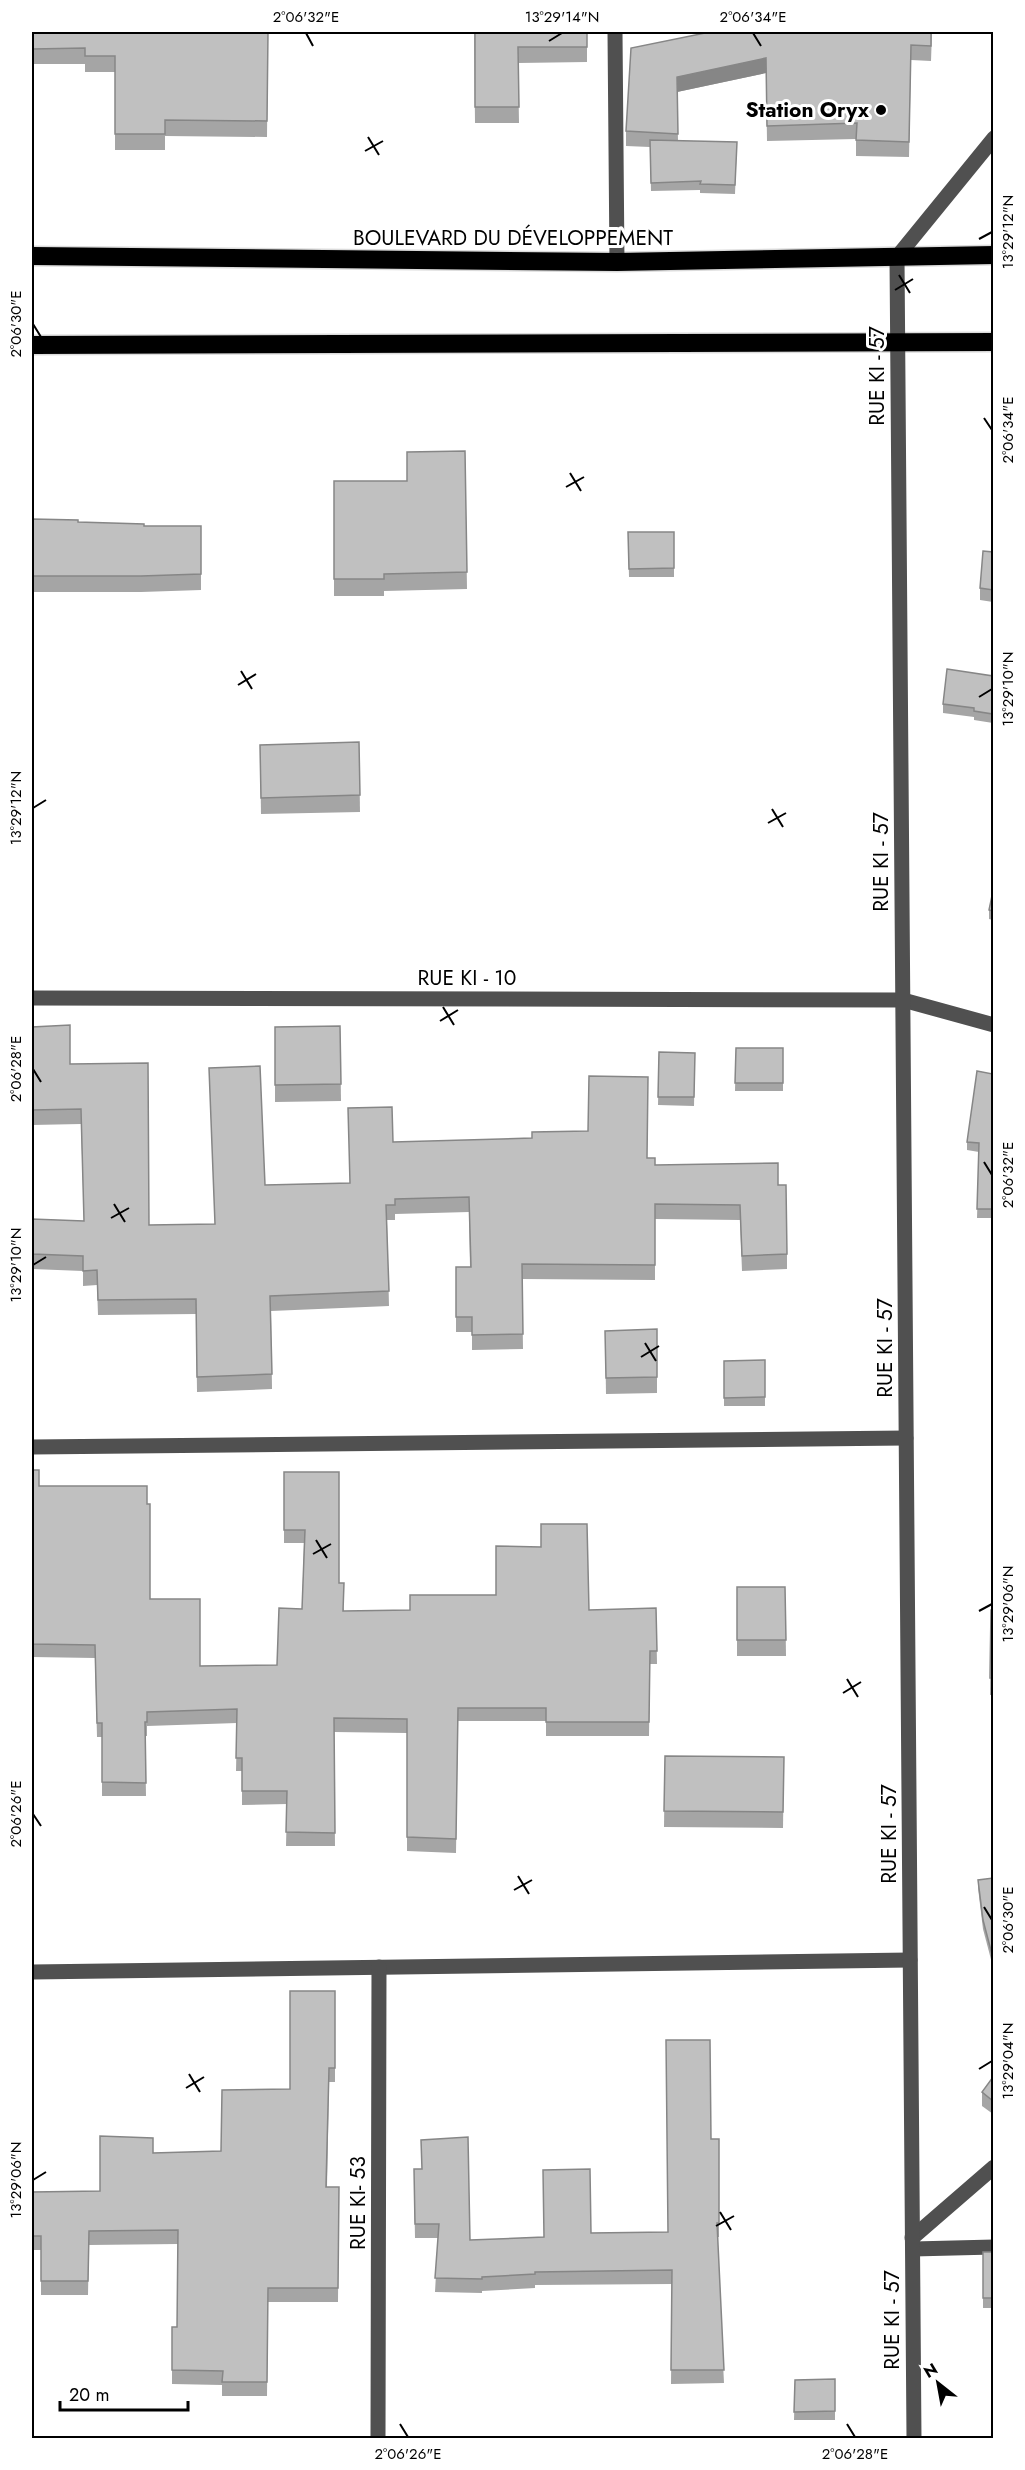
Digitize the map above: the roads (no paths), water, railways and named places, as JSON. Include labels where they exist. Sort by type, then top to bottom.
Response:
[{"type":"highway","name":"BOULEVARD DU DÉVELOPPEMENT","points":[[32,256],[616,262],[993,255]]},
{"type":"highway","points":[[32,345],[993,342]]},
{"type":"street","points":[[615,32],[616,262]]},
{"type":"street","points":[[897,257],[993,138]]},
{"type":"street","name":"RUE KI - 57","points":[[897,257],[914,2439]]},
{"type":"street","name":"RUE KI - 10","points":[[32,998],[903,1000],[993,1025]]},
{"type":"street","points":[[32,1447],[906,1438]]},
{"type":"street","points":[[32,1972],[910,1960]]},
{"type":"street","name":"RUE KI- 53","points":[[378,2439],[379,1967]]},
{"type":"street","points":[[913,2243],[993,2167]]},
{"type":"street","points":[[913,2243],[993,2247]]},
{"type":"place","name":"Station Oryx","points":[[881,110]]}]
